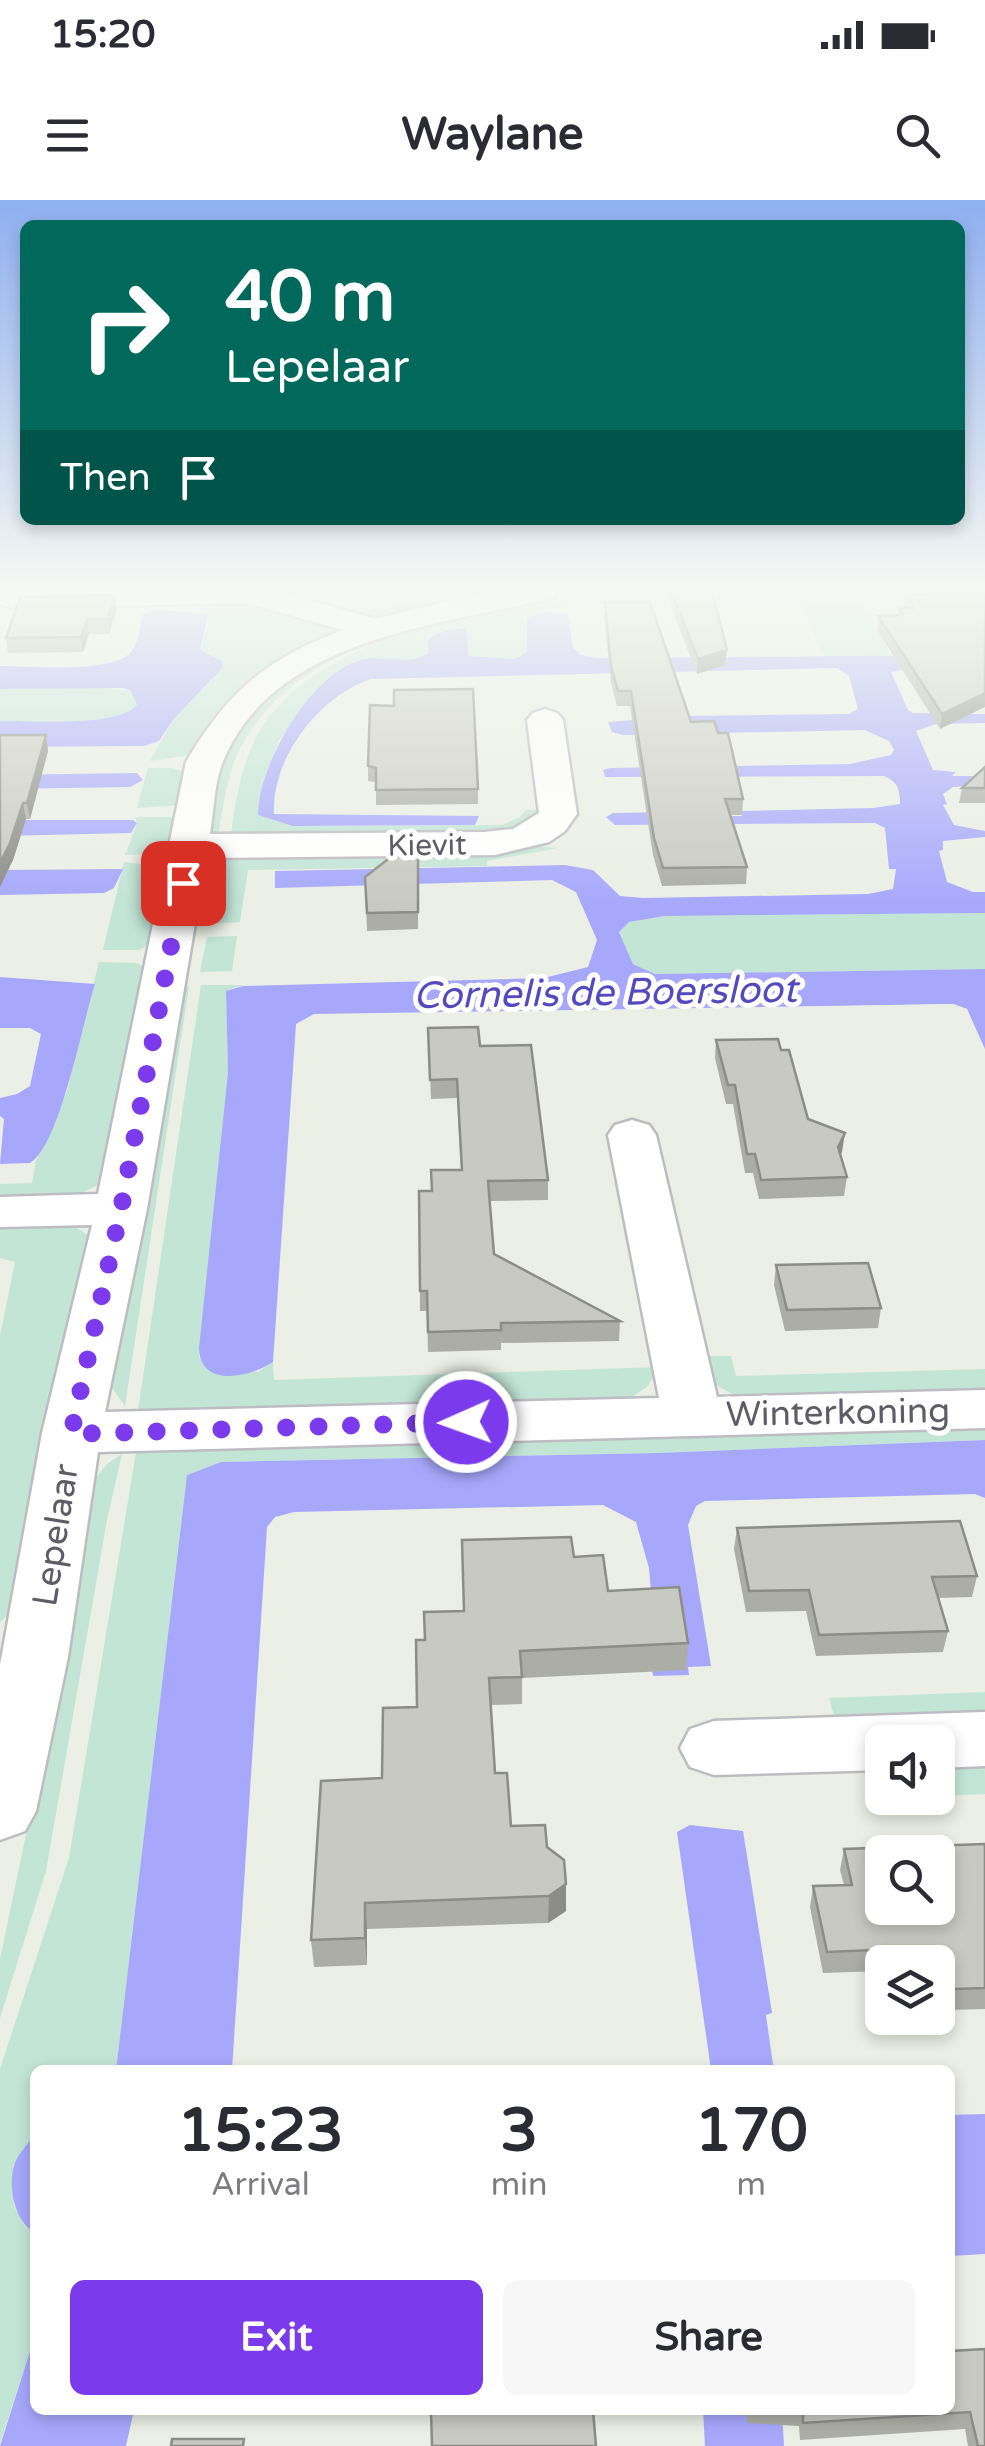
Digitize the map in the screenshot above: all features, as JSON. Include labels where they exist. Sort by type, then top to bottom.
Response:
[{"type":"street","name":"Lepelaar","points":[[0,1811],[17,1658],[121,1209],[204,762],[232,716],[253,696]]},
{"type":"street","name":"Kievit","points":[[190,846],[484,844],[517,840],[548,829],[558,814],[546,720]]},
{"type":"street","name":"Winterkoning","points":[[632,1135],[692,1416]]},
{"type":"street","points":[[0,1212],[121,1209]]},
{"type":"street","name":"Winterkoning","points":[[71,1434],[985,1408]]},
{"type":"street","points":[[955,1741],[985,1740]]},
{"type":"street","points":[[714,1748],[865,1744]]},
{"type":"green space","points":[[0,696],[133,696],[137,705],[127,712],[93,720],[0,721]]},
{"type":"green space","points":[[196,696],[247,696],[217,716],[191,755],[150,761],[173,720]]},
{"type":"green space","points":[[272,696],[283,696],[238,752],[218,836],[210,830],[216,783],[232,743]]},
{"type":"green space","points":[[290,696],[317,696],[279,740],[258,810],[293,826],[502,825],[526,810],[550,809],[523,832],[230,840],[241,779],[250,750],[265,723]]},
{"type":"green space","points":[[148,768],[184,772],[181,805],[137,808]]},
{"type":"green space","points":[[135,817],[178,817],[170,853],[125,855],[137,823]]},
{"type":"green space","points":[[518,845],[558,848],[487,861],[487,866],[248,870],[240,922],[209,924],[223,854]]},
{"type":"green space","points":[[124,862],[169,868],[154,943],[139,950],[103,950]]},
{"type":"green space","points":[[985,913],[985,969],[655,974],[633,964],[619,932],[629,922],[665,916]]},
{"type":"green space","points":[[237,936],[232,971],[200,972],[207,937]]},
{"type":"green space","points":[[99,962],[136,963],[145,967],[103,1182],[66,1197],[0,1203],[0,1184],[32,1183],[36,1161],[67,1091]]},
{"type":"green space","points":[[201,985],[243,985],[226,991],[228,1072],[199,1357],[258,1372],[273,1362],[274,1380],[659,1367],[647,1387],[627,1400],[138,1411]]},
{"type":"green space","points":[[189,986],[125,1406],[108,1382],[179,990]]},
{"type":"green space","points":[[0,1220],[66,1221],[92,1238],[15,1608],[0,1622],[0,1336],[15,1262],[0,1258]]},
{"type":"green space","points":[[698,1356],[731,1356],[736,1376],[985,1369],[985,1392],[738,1397],[712,1383]]},
{"type":"green space","points":[[985,1418],[985,1440],[658,1453],[221,1462],[187,1475],[117,2065],[30,2065],[30,2141],[13,2166],[14,2206],[30,2230],[30,2350],[0,2443],[0,2069],[69,1858],[137,1447]]},
{"type":"green space","points":[[122,1454],[46,1871],[0,2018],[0,1959],[62,1662],[91,1484],[107,1464]]},
{"type":"green space","points":[[985,1692],[985,1725],[865,1725],[865,1729],[838,1730],[829,1698]]},
{"type":"green space","points":[[985,1760],[985,1794],[955,1795],[955,1761]]},
{"type":"water","points":[[133,696],[196,696],[159,741],[144,746],[0,747],[0,721],[93,720],[127,712],[137,705]]},
{"type":"water","points":[[312,696],[339,696],[302,732],[290,752],[275,793],[274,814],[479,816],[475,825],[293,826],[258,815],[260,795],[277,747]]},
{"type":"water","name":"Cornelis de Boersloot","points":[[854,696],[902,696],[913,713],[985,714],[985,723],[936,724],[916,731],[933,770],[956,772],[952,776],[985,776],[985,785],[953,787],[943,794],[947,804],[943,805],[954,825],[985,831],[985,837],[943,841],[943,850],[939,851],[947,882],[973,892],[985,892],[985,913],[665,916],[629,922],[619,932],[633,964],[655,974],[985,969],[985,1049],[967,1009],[953,1004],[314,1014],[296,1024],[273,1362],[240,1375],[208,1370],[199,1348],[228,1072],[226,991],[243,986],[544,978],[588,967],[597,940],[576,892],[552,880],[275,888],[275,871],[565,865],[593,870],[620,896],[643,898],[868,894],[893,889],[896,869],[889,869],[885,828],[875,823],[615,825],[606,817],[613,813],[675,812],[676,816],[742,816],[742,811],[900,804],[897,787],[884,776],[605,777],[603,770],[850,764],[891,755],[894,750],[889,741],[865,730],[623,735],[612,732],[608,722],[681,716],[849,714],[858,709]]},
{"type":"water","points":[[137,773],[143,780],[130,787],[0,789],[0,775]]},
{"type":"water","points":[[0,820],[137,823],[131,833],[0,836]]},
{"type":"water","points":[[123,869],[114,888],[104,893],[0,895],[0,870]]},
{"type":"water","points":[[0,977],[95,984],[61,1108],[41,1152],[30,1163],[0,1164],[4,1119],[0,1116],[0,1098],[30,1086],[41,1034],[30,1028],[0,1028]]},
{"type":"water","points":[[985,1440],[985,1498],[975,1494],[705,1501],[696,1506],[688,1525],[711,1666],[688,1667],[689,1675],[653,1676],[644,1616],[653,1615],[649,1568],[636,1522],[603,1505],[294,1512],[275,1517],[267,1527],[232,2065],[117,2065],[187,1475],[221,1462],[658,1453]]},
{"type":"water","points":[[690,1825],[743,1831],[772,2013],[766,2015],[773,2065],[710,2065],[677,1832]]},
{"type":"water","points":[[985,2114],[985,2254],[955,2256],[955,2115]]},
{"type":"water","points":[[30,2141],[30,2230],[18,2214],[12,2187],[19,2155]]},
{"type":"water","points":[[30,2351],[30,2415],[133,2415],[126,2446],[0,2446]]},
{"type":"water","points":[[703,2415],[782,2415],[784,2446],[705,2446]]},
{"type":"pier","points":[[953,1004],[967,1009],[985,1054],[964,1013],[948,1007],[617,1013],[617,1010]]},
{"type":"building","points":[[394,696],[473,696],[478,789],[376,790],[376,768],[368,766],[370,705],[394,706]]},
{"type":"building","points":[[632,696],[682,696],[691,722],[714,721],[718,733],[728,733],[743,799],[725,799],[747,867],[663,868],[654,838]]},
{"type":"building","points":[[930,696],[979,696],[942,714]]},
{"type":"building","points":[[0,735],[46,735],[27,803],[23,803],[0,863]]},
{"type":"building","points":[[985,767],[985,788],[962,788]]},
{"type":"building","points":[[410,842],[418,842],[418,912],[367,913],[365,877]]},
{"type":"building","points":[[478,1027],[480,1046],[531,1045],[548,1180],[488,1181],[494,1254],[620,1321],[501,1323],[501,1330],[428,1332],[427,1291],[420,1291],[419,1191],[432,1191],[431,1170],[462,1170],[457,1079],[430,1080],[428,1028]]},
{"type":"building","points":[[778,1039],[781,1050],[789,1050],[808,1119],[845,1133],[838,1147],[847,1177],[761,1180],[755,1154],[747,1154],[735,1085],[728,1085],[716,1040]]},
{"type":"building","points":[[868,1263],[881,1308],[787,1310],[776,1265]]},
{"type":"building","points":[[960,1521],[977,1576],[932,1577],[948,1631],[819,1635],[809,1590],[749,1591],[737,1528]]},
{"type":"building","points":[[571,1537],[574,1557],[603,1555],[608,1591],[679,1587],[688,1643],[520,1651],[522,1677],[489,1678],[495,1773],[507,1773],[511,1826],[545,1825],[547,1847],[564,1860],[566,1884],[549,1896],[365,1903],[365,1938],[311,1940],[321,1781],[382,1778],[383,1708],[417,1707],[416,1640],[425,1640],[424,1612],[464,1611],[462,1540]]},
{"type":"building","points":[[985,1844],[985,1988],[955,1989],[955,1945],[865,1945],[865,1950],[827,1952],[813,1886],[852,1885],[844,1849],[865,1848],[865,1925],[955,1925],[955,1845]]},
{"type":"building","points":[[985,2349],[985,2446],[978,2446],[970,2412],[955,2413],[955,2351]]},
{"type":"building","points":[[431,2415],[593,2415],[596,2446],[432,2446]]},
{"type":"building","points":[[803,2415],[924,2415],[803,2423]]},
{"type":"building","points":[[172,2439],[244,2439],[243,2446],[171,2446]]},
{"type":"route","points":[[183,883],[121,1209],[71,1434],[466,1422]]}]
